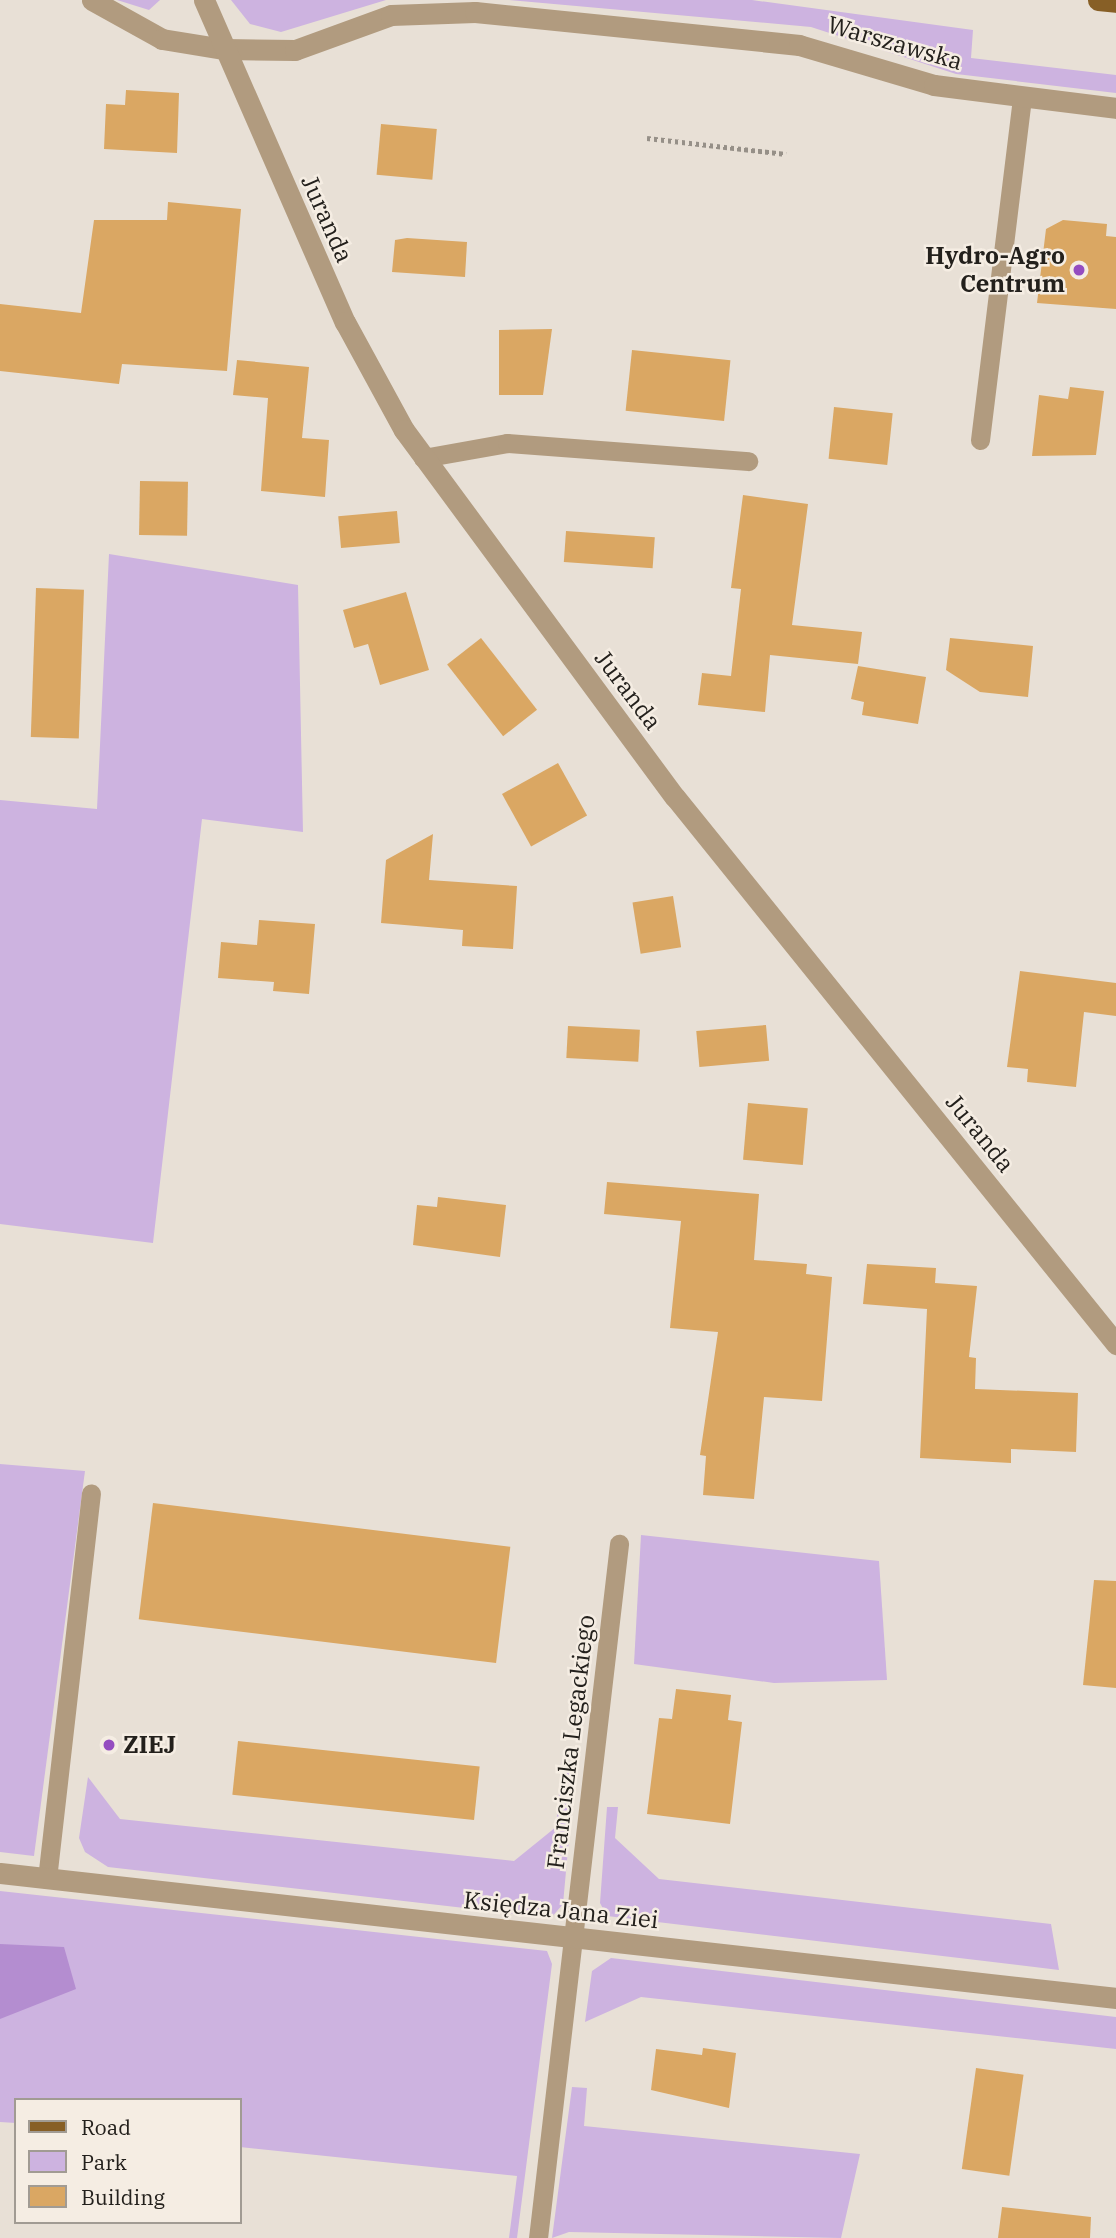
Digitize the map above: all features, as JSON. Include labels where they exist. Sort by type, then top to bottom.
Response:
[{"type":"main road","points":[[1098,0],[1116,2]]},
{"type":"street","name":"Warszawska","points":[[92,0],[162,38],[223,49],[295,50],[391,15],[451,10],[799,45],[934,85],[1116,108]]},
{"type":"street","name":"Juranda","points":[[204,0],[223,49],[350,333],[423,458],[674,797],[1116,1344]]},
{"type":"street","name":"Księdza Jana Ziei","points":[[0,1873],[1116,1998]]},
{"type":"lane","points":[[981,440],[1022,97]]},
{"type":"lane","points":[[423,458],[481,444],[531,443],[748,461]]},
{"type":"lane","points":[[47,1879],[91,1493]]},
{"type":"lane","name":"Franciszka Legackiego","points":[[538,2238],[619,1544]]},
{"type":"path","points":[[647,138],[786,153]]},
{"type":"green space","points":[[117,0],[160,0],[149,10]]},
{"type":"green space","points":[[231,0],[386,0],[281,32],[250,24]]},
{"type":"green space","points":[[509,0],[752,0],[973,30],[971,58],[1116,75],[1116,93],[956,74],[811,27]]},
{"type":"green space","points":[[109,554],[298,585],[303,832],[202,819],[153,1243],[0,1224],[0,800],[97,809]]},
{"type":"green space","points":[[0,1464],[85,1471],[34,1856],[0,1852]]},
{"type":"green space","points":[[641,1535],[879,1561],[887,1680],[774,1683],[634,1664]]},
{"type":"green space","points":[[562,1760],[576,1763],[563,1904],[551,1918],[108,1867],[85,1852],[79,1838],[88,1777],[120,1819],[514,1861],[556,1827]]},
{"type":"green space","points":[[607,1807],[618,1807],[615,1838],[659,1879],[1051,1924],[1059,1970],[607,1916],[600,1903]]},
{"type":"green space","points":[[0,1891],[547,1951],[552,1964],[517,2238],[509,2238],[517,2176],[242,2147],[242,2098],[14,2098],[14,2123],[0,2122]]},
{"type":"green space","points":[[611,1958],[1116,2017],[1116,2049],[641,1997],[585,2022],[592,1971]]},
{"type":"green space","points":[[572,2087],[587,2088],[584,2126],[860,2154],[841,2238],[569,2232],[552,2238]]},
{"type":"shaded area","points":[[0,1944],[64,1947],[76,1989],[0,2019]]},
{"type":"building","points":[[126,90],[179,93],[177,153],[104,149],[106,104],[125,105]]},
{"type":"building","points":[[381,124],[437,129],[432,180],[377,175]]},
{"type":"building","points":[[168,202],[241,209],[227,371],[122,364],[119,384],[0,371],[0,304],[81,313],[94,220],[167,220]]},
{"type":"building","name":"Hydro-Agro Centrum","points":[[1063,220],[1107,224],[1106,236],[1116,237],[1116,309],[1037,303],[1046,229]]},
{"type":"building","points":[[407,238],[467,242],[465,277],[392,272],[395,240]]},
{"type":"building","points":[[552,329],[543,395],[499,395],[499,330]]},
{"type":"building","points":[[632,350],[730,360],[724,421],[626,411]]},
{"type":"building","points":[[237,360],[309,367],[302,438],[329,440],[325,497],[261,491],[268,398],[233,395]]},
{"type":"building","points":[[1070,387],[1104,391],[1096,455],[1032,456],[1039,395],[1068,399]]},
{"type":"building","points":[[834,407],[893,413],[887,465],[829,459]]},
{"type":"building","points":[[140,481],[188,482],[187,536],[139,535]]},
{"type":"building","points":[[743,495],[808,504],[792,625],[862,632],[858,664],[770,655],[765,712],[698,705],[702,673],[731,676],[741,589],[731,588]]},
{"type":"building","points":[[397,511],[400,543],[341,548],[338,516]]},
{"type":"building","points":[[566,531],[655,537],[653,568],[564,562]]},
{"type":"building","points":[[36,588],[84,590],[79,739],[31,737]]},
{"type":"building","points":[[406,592],[429,670],[380,685],[368,644],[354,648],[343,610]]},
{"type":"building","points":[[481,638],[537,710],[503,736],[447,664]]},
{"type":"building","points":[[950,638],[1033,646],[1028,697],[980,692],[946,670]]},
{"type":"building","points":[[858,666],[926,677],[918,724],[862,715],[864,702],[851,699]]},
{"type":"building","points":[[558,763],[587,815],[531,847],[502,794]]},
{"type":"building","points":[[433,834],[429,880],[517,886],[513,949],[462,946],[463,930],[381,923],[386,860]]},
{"type":"building","points":[[673,896],[681,947],[641,954],[633,902]]},
{"type":"building","points":[[259,920],[315,924],[309,994],[273,991],[274,982],[218,978],[221,942],[257,945]]},
{"type":"building","points":[[1020,971],[1116,983],[1116,1016],[1084,1012],[1076,1087],[1027,1082],[1028,1069],[1007,1067]]},
{"type":"building","points":[[766,1025],[769,1061],[699,1067],[696,1031]]},
{"type":"building","points":[[568,1026],[640,1030],[638,1062],[566,1058]]},
{"type":"building","points":[[748,1103],[808,1108],[803,1165],[743,1160]]},
{"type":"building","points":[[607,1182],[759,1194],[754,1260],[807,1264],[806,1274],[832,1277],[822,1401],[764,1397],[754,1499],[703,1495],[706,1456],[700,1455],[718,1332],[670,1328],[681,1221],[604,1214]]},
{"type":"building","points":[[438,1197],[506,1205],[500,1257],[413,1245],[417,1205],[437,1207]]},
{"type":"building","points":[[867,1264],[936,1268],[935,1283],[977,1286],[969,1357],[976,1358],[975,1389],[1078,1393],[1076,1452],[1011,1449],[1011,1463],[920,1458],[927,1309],[863,1304]]},
{"type":"building","points":[[153,1503],[510,1547],[496,1663],[139,1619]]},
{"type":"building","points":[[1094,1580],[1116,1581],[1116,1688],[1083,1685]]},
{"type":"building","points":[[676,1689],[731,1695],[728,1720],[742,1722],[730,1824],[647,1814],[659,1718],[672,1719]]},
{"type":"building","points":[[238,1741],[480,1766],[474,1820],[232,1795]]},
{"type":"building","points":[[703,2048],[736,2053],[729,2108],[651,2090],[656,2049],[702,2055]]},
{"type":"building","points":[[976,2068],[1024,2075],[1009,2176],[962,2169]]},
{"type":"building","points":[[1002,2207],[1091,2217],[1090,2238],[998,2238]]},
{"type":"place","name":"Hydro-Agro Centrum","points":[[1079,270]]},
{"type":"place","name":"ZIEJ","points":[[109,1745]]}]
